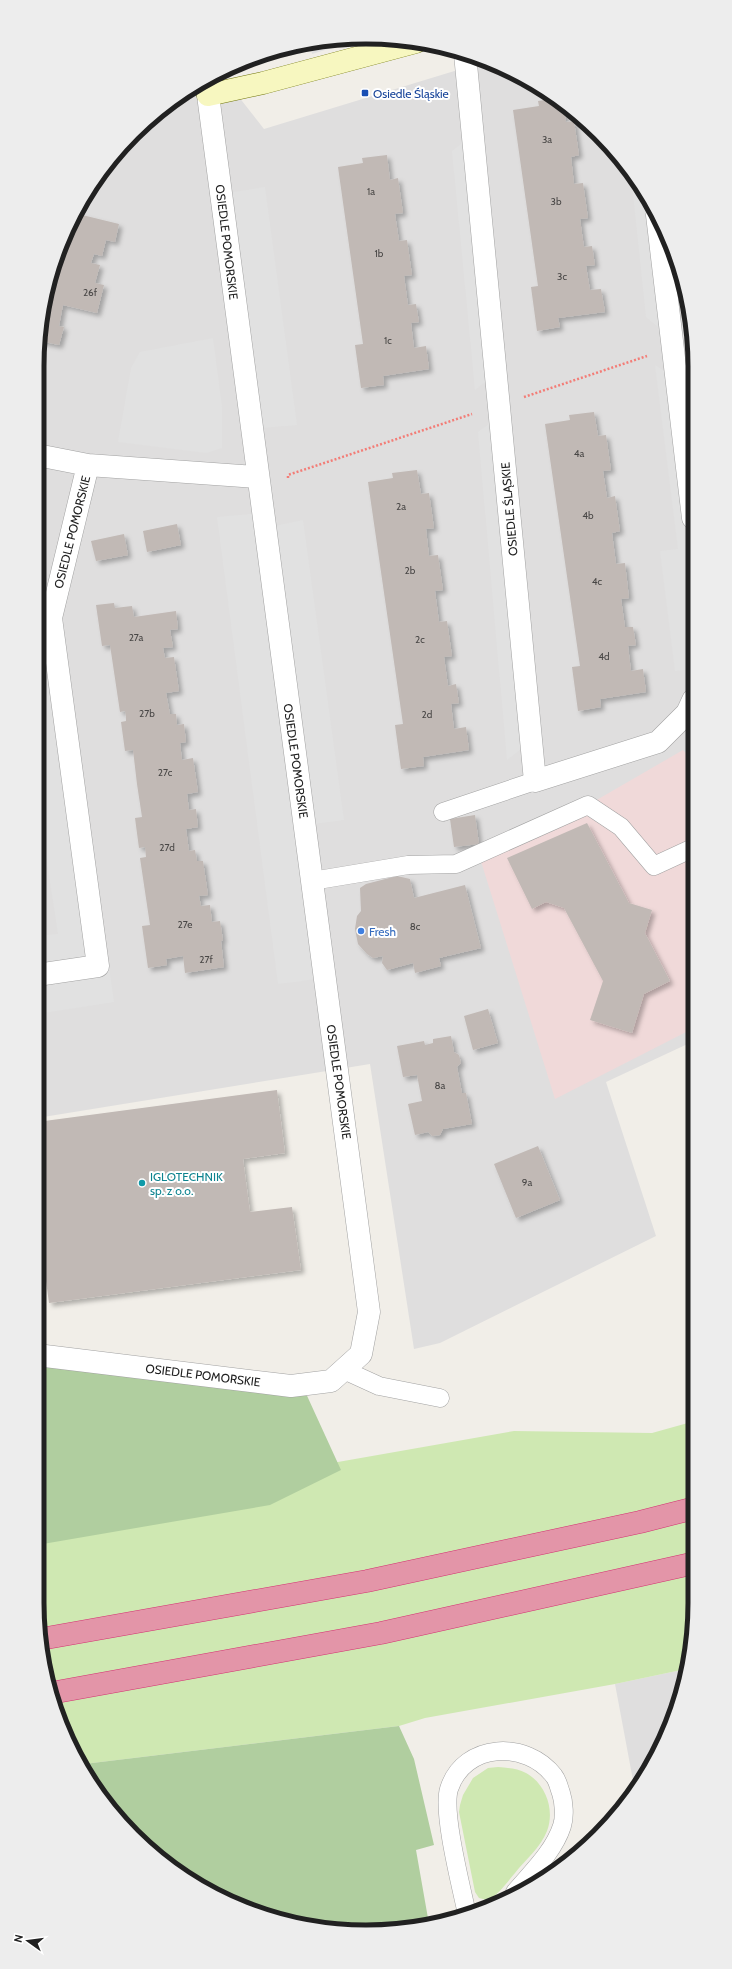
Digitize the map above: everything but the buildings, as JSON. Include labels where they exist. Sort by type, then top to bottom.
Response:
[{"type":"highway","points":[[46,1638],[367,1581],[640,1522],[688,1510]]},
{"type":"highway","points":[[57,1692],[381,1633],[688,1565]]},
{"type":"street","points":[[207,87],[263,83],[400,46]]},
{"type":"street","name":"OSIEDLE ŚLĄSKIE","points":[[466,60],[535,781]]},
{"type":"street","name":"OSIEDLE POMORSKIE","points":[[44,1356],[291,1386],[331,1381],[361,1354],[369,1312],[257,477],[207,87]]},
{"type":"street","points":[[659,234],[688,478]]},
{"type":"street","name":"OSIEDLE POMORSKIE","points":[[44,456],[88,465],[257,477]]},
{"type":"street","name":"OSIEDLE POMORSKIE","points":[[44,974],[98,966],[51,618],[88,465]]},
{"type":"street","points":[[535,781],[658,742],[688,711]]},
{"type":"lane","points":[[443,812],[535,781]]},
{"type":"lane","points":[[312,881],[408,865],[456,864],[588,805],[621,827],[654,866],[688,850]]},
{"type":"lane","points":[[344,1370],[379,1386],[440,1398]]},
{"type":"lane","points":[[466,1909],[447,1812],[449,1789],[461,1768],[476,1757],[499,1750],[524,1754],[542,1763],[555,1777],[563,1801],[563,1825],[550,1848],[520,1886]]},
{"type":"path","points":[[287,482],[288,475],[672,348]]},
{"type":"shaded area","points":[[340,46],[312,54],[311,49]]},
{"type":"shaded area","points":[[477,64],[508,77],[545,98],[578,124],[594,138],[634,187],[655,224],[671,262],[682,303],[685,324],[688,366],[688,1044],[606,1082],[656,1236],[440,1343],[414,1349],[370,1064],[44,1117],[44,366],[50,303],[61,262],[77,224],[87,205],[98,187],[124,154],[138,138],[154,124],[187,98],[223,77],[264,129]]},
{"type":"shaded area","points":[[473,135],[496,373],[475,390],[452,151]]},
{"type":"shaded area","points":[[632,184],[645,205],[659,234],[671,338],[646,317]]},
{"type":"shaded area","points":[[265,187],[297,425],[251,429],[221,194]]},
{"type":"shaded area","points":[[213,338],[222,407],[222,448],[206,453],[118,442],[131,368],[140,352]]},
{"type":"shaded area","points":[[655,365],[676,379],[688,492],[688,670],[675,671],[660,551],[678,549]]},
{"type":"shaded area","points":[[500,416],[531,741],[507,760],[478,432]]},
{"type":"shaded area","points":[[262,513],[265,528],[303,520],[344,820],[305,825],[325,978],[278,984],[217,517]]},
{"type":"shaded area","points":[[55,660],[98,966],[109,967],[114,1002],[44,1013],[44,935],[58,934],[44,843],[44,662]]},
{"type":"shaded area","points":[[683,750],[688,756],[688,1031],[555,1099],[479,855],[588,805]]},
{"type":"shaded area","points":[[681,1670],[671,1707],[655,1745],[633,1783],[615,1684]]},
{"type":"green space","points":[[44,1359],[303,1387],[341,1470],[270,1505],[44,1544]]},
{"type":"green space","points":[[688,1423],[688,1603],[685,1645],[681,1670],[615,1684],[425,1718],[399,1726],[87,1764],[61,1707],[50,1666],[44,1603],[44,1527],[230,1481],[514,1431],[652,1433]]},
{"type":"green space","points":[[399,1726],[414,1759],[434,1845],[416,1850],[428,1919],[366,1925],[324,1922],[303,1919],[262,1908],[224,1892],[187,1871],[138,1831],[98,1782],[87,1764]]},
{"type":"green space","points":[[498,1767],[519,1770],[533,1778],[544,1791],[549,1806],[550,1815],[547,1831],[541,1842],[502,1888],[487,1900],[479,1898],[475,1892],[459,1812],[463,1795],[473,1778],[488,1768]]},
{"type":"place","name":"Osiedle Śląskie","points":[[365,93]]},
{"type":"place","name":"Fresh","points":[[361,931]]},
{"type":"place","name":"IGLOTECHNIK sp. z o.o.","points":[[142,1183]]}]
